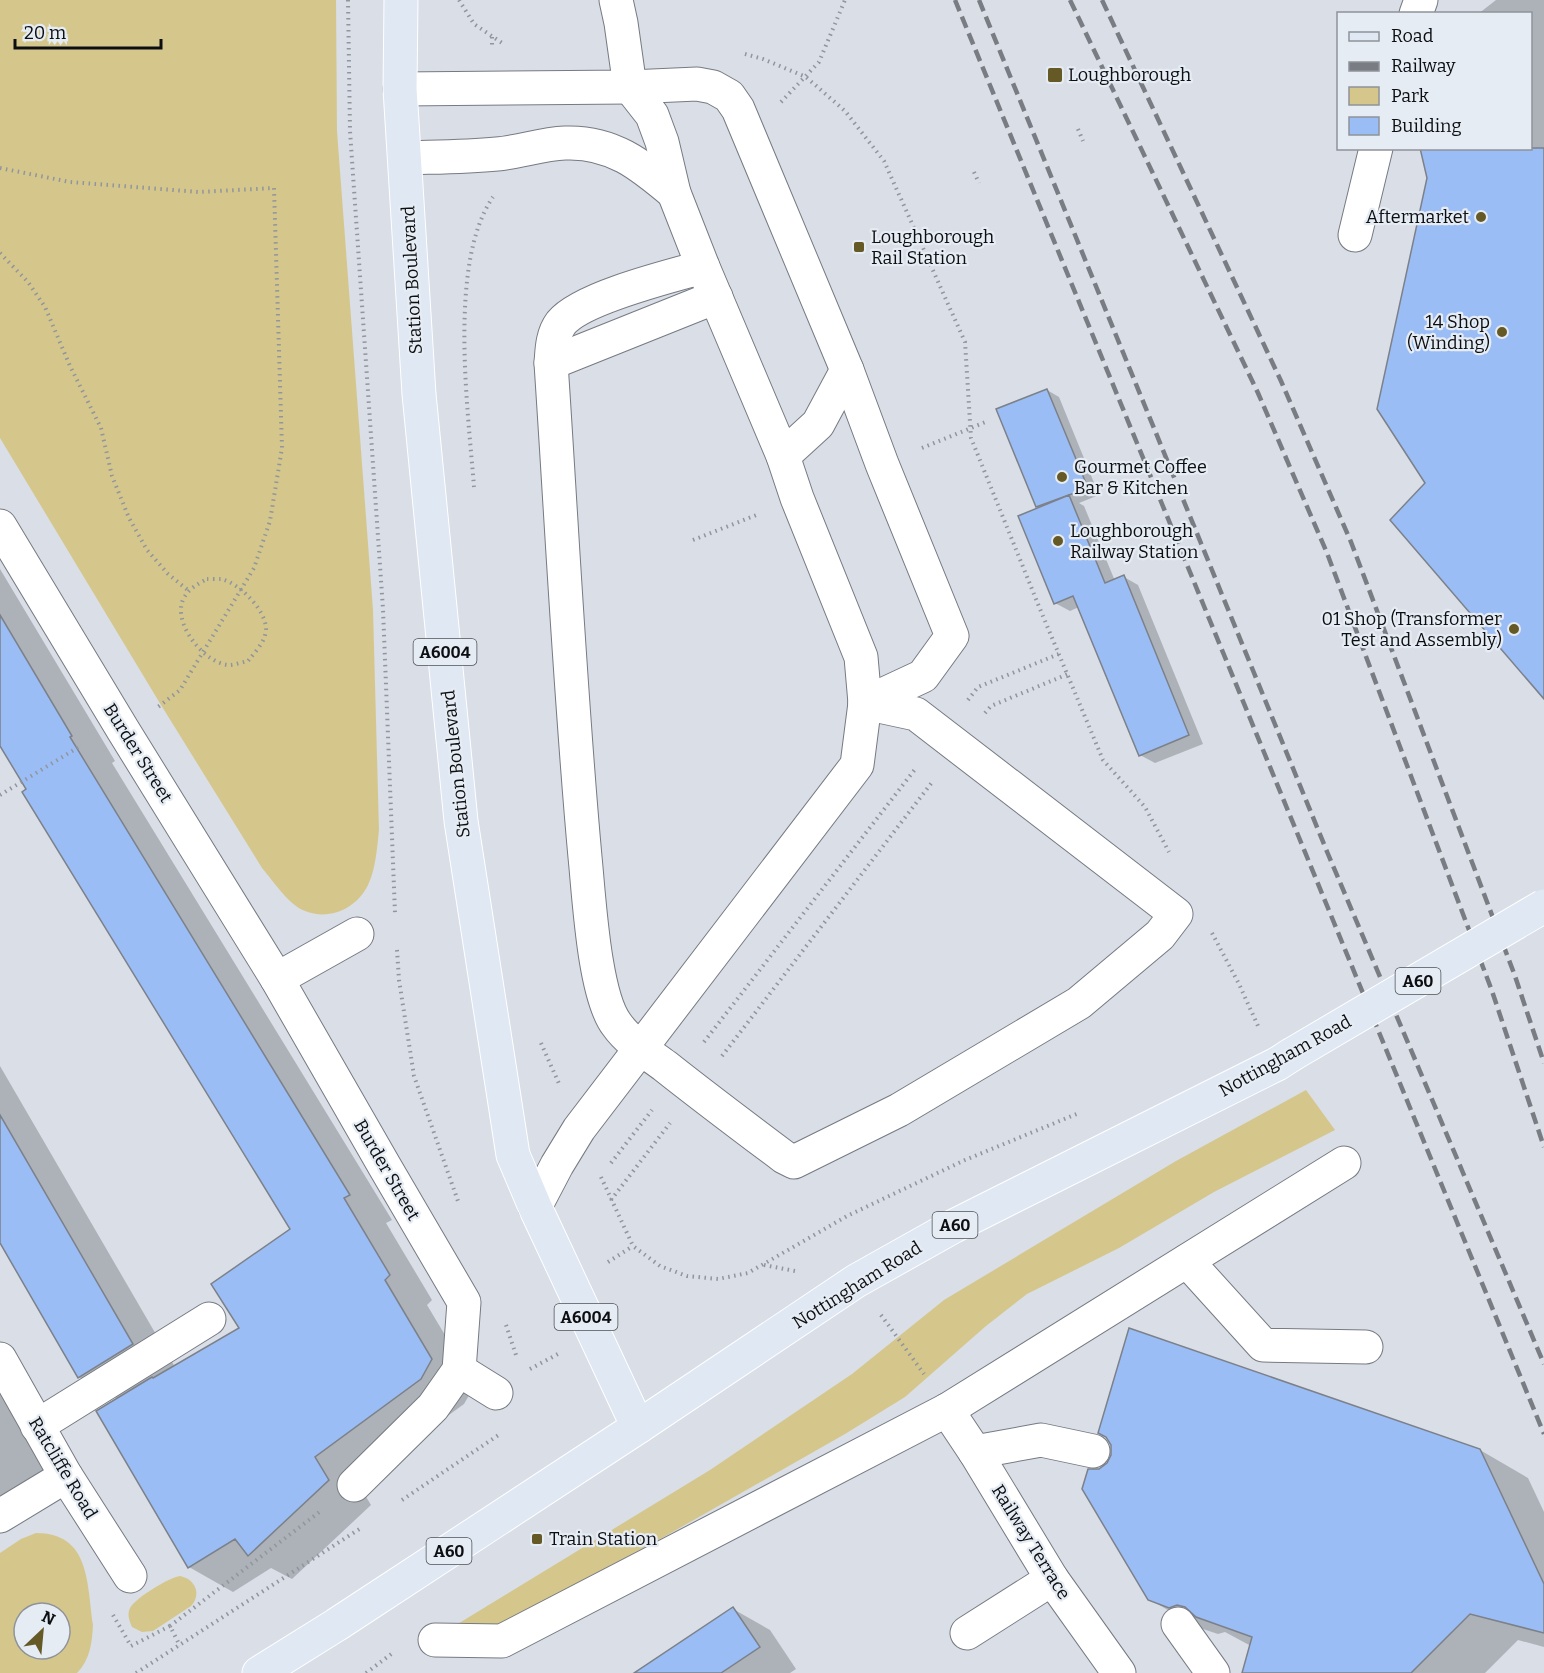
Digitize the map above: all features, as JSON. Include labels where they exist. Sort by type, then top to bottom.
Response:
[{"type":"main road","name":"Station Boulevard","points":[[401,0],[400,89],[419,394],[461,821],[513,1155],[638,1427]]},
{"type":"main road","name":"Nottingham Road","points":[[259,1673],[638,1427],[856,1281],[954,1226],[1277,1064],[1544,906]]},
{"type":"street","points":[[535,1207],[579,1129],[857,765],[865,703],[861,657],[797,498],[783,456],[674,193],[663,142],[652,115],[630,87],[616,0]]},
{"type":"street","points":[[400,89],[630,87],[697,84],[713,87],[729,96],[748,135],[847,370],[882,464],[952,636],[923,676],[865,703]]},
{"type":"street","points":[[405,158],[497,154],[565,142],[608,148],[635,162],[674,193]]},
{"type":"street","points":[[1355,235],[1376,150]]},
{"type":"street","points":[[703,267],[647,282],[574,312],[560,324],[553,340],[551,363],[578,782],[590,911],[603,992],[616,1024],[641,1048],[784,1157],[794,1162],[899,1110],[1079,1003],[1160,935],[1176,914],[916,714],[865,703]]},
{"type":"street","points":[[551,363],[716,297]]},
{"type":"street","points":[[783,456],[818,423],[847,370]]},
{"type":"street","name":"Burder Street","points":[[0,526],[277,979],[464,1302],[459,1370]]},
{"type":"street","points":[[277,979],[357,934]]},
{"type":"street","points":[[435,1640],[502,1641],[947,1410],[1344,1163]]},
{"type":"street","points":[[1187,1260],[1263,1345],[1366,1347]]},
{"type":"street","points":[[37,1426],[209,1319]]},
{"type":"street","name":"Ratcliffe Road","points":[[0,1359],[66,1476],[130,1576]]},
{"type":"street","points":[[354,1485],[433,1407],[459,1370],[496,1393]]},
{"type":"street","name":"Railway Terrace","points":[[947,1410],[1052,1579],[1119,1673]]},
{"type":"street","points":[[975,1452],[1041,1440],[1093,1451]]},
{"type":"street","points":[[0,1516],[66,1476]]},
{"type":"street","points":[[967,1633],[1052,1579]]},
{"type":"street","points":[[1178,1624],[1213,1673]]},
{"type":"path","points":[[348,0],[350,131],[383,609],[395,922]]},
{"type":"path","points":[[459,0],[474,24],[492,37],[495,89]]},
{"type":"path","points":[[748,135],[819,62],[845,0]]},
{"type":"path","points":[[742,53],[763,58],[806,77],[845,111],[884,161],[965,342],[971,438],[1059,654],[1103,760],[1145,807],[1172,859]]},
{"type":"path","points":[[1078,129],[1083,141]]},
{"type":"path","points":[[475,496],[467,388],[465,295],[470,257],[485,208],[498,189],[497,154]]},
{"type":"path","points":[[0,168],[70,182],[199,192],[274,188],[282,448],[270,521],[254,568],[180,690],[0,795]]},
{"type":"path","points":[[974,172],[979,183]]},
{"type":"path","points":[[0,253],[28,282],[45,307],[70,366],[101,428],[112,476],[138,534],[147,550],[168,574],[189,591]]},
{"type":"path","points":[[207,579],[222,579],[240,590],[252,600],[262,614],[266,629],[261,643],[248,661],[228,665],[203,652],[184,628],[181,603],[194,586],[207,579]]},
{"type":"path","points":[[611,1200],[687,1083],[950,741],[978,687],[1059,654]]},
{"type":"path","points":[[600,1177],[687,1083],[950,741],[991,706],[1068,674]]},
{"type":"path","points":[[1211,932],[1239,984],[1257,1025]]},
{"type":"path","points":[[397,945],[399,980],[414,1076],[444,1167],[461,1209]]},
{"type":"path","points":[[537,1035],[633,1246],[660,1266],[687,1276],[718,1279],[748,1273],[847,1216],[965,1160],[1080,1112]]},
{"type":"path","points":[[502,1315],[519,1364]]},
{"type":"path","points":[[899,1339],[927,1380]]},
{"type":"path","points":[[170,1626],[354,1485]]},
{"type":"path","points":[[136,1673],[180,1646]]},
{"type":"green space","points":[[0,0],[336,0],[337,131],[373,610],[379,830],[374,865],[368,885],[357,900],[342,910],[314,914],[299,908],[282,893],[262,868],[0,438]]},
{"type":"green space","points":[[1306,1090],[1335,1130],[1214,1192],[1119,1248],[1027,1294],[986,1326],[905,1397],[845,1434],[662,1538],[480,1635],[456,1625],[710,1470],[852,1374],[944,1300],[1176,1161]]},
{"type":"green space","points":[[36,1533],[54,1535],[67,1541],[76,1551],[87,1577],[93,1625],[88,1657],[77,1673],[0,1673],[0,1553],[21,1539]]},
{"type":"green space","points":[[180,1576],[190,1580],[195,1588],[196,1597],[191,1606],[153,1631],[142,1632],[132,1627],[129,1613],[133,1604],[153,1589]]},
{"type":"building","points":[[1532,148],[1544,148],[1544,699],[1390,520],[1425,483],[1377,409],[1427,178],[1420,150],[1532,150]]},
{"type":"building","points":[[1047,389],[1088,488],[1036,507],[996,409]]},
{"type":"building","name":"Loughborough Railway Station","points":[[1069,495],[1105,583],[1124,575],[1189,735],[1139,756],[1073,596],[1054,604],[1018,516]]},
{"type":"building","points":[[0,615],[72,736],[70,737],[350,1195],[344,1198],[390,1275],[385,1280],[432,1359],[421,1379],[315,1457],[329,1480],[248,1556],[235,1539],[188,1568],[96,1411],[239,1328],[211,1284],[290,1229],[22,792],[26,789],[0,746]]},
{"type":"building","points":[[0,1115],[133,1344],[78,1378],[0,1243]]},
{"type":"building","points":[[1129,1328],[1480,1449],[1544,1584],[1544,1633],[1470,1614],[1411,1673],[1242,1673],[1252,1637],[1196,1617],[1185,1607],[1177,1605],[1169,1608],[1148,1600],[1082,1489],[1088,1469],[1099,1469],[1107,1463],[1111,1455],[1111,1445],[1106,1437],[1098,1433]]},
{"type":"building","points":[[733,1607],[760,1647],[721,1673],[634,1673]]},
{"type":"railway","points":[[955,0],[1544,1434]]},
{"type":"railway","points":[[979,0],[1328,854],[1544,1364]]},
{"type":"railway","points":[[1070,0],[1258,393],[1327,553],[1492,991],[1544,1147]]},
{"type":"railway","points":[[1102,0],[1281,381],[1351,542],[1515,976],[1544,1063]]},
{"type":"place","name":"Loughborough","points":[[1055,75]]},
{"type":"place","name":"Aftermarket","points":[[1481,217]]},
{"type":"place","name":"Loughborough Rail Station","points":[[859,247]]},
{"type":"place","name":"14 Shop (Winding)","points":[[1502,332]]},
{"type":"place","name":"Gourmet Coffee Bar & Kitchen","points":[[1062,477]]},
{"type":"place","name":"Loughborough Railway Station","points":[[1058,541]]},
{"type":"place","name":"01 Shop (Transformer Test and Assembly)","points":[[1514,629]]},
{"type":"place","name":"Train Station","points":[[537,1539]]}]
